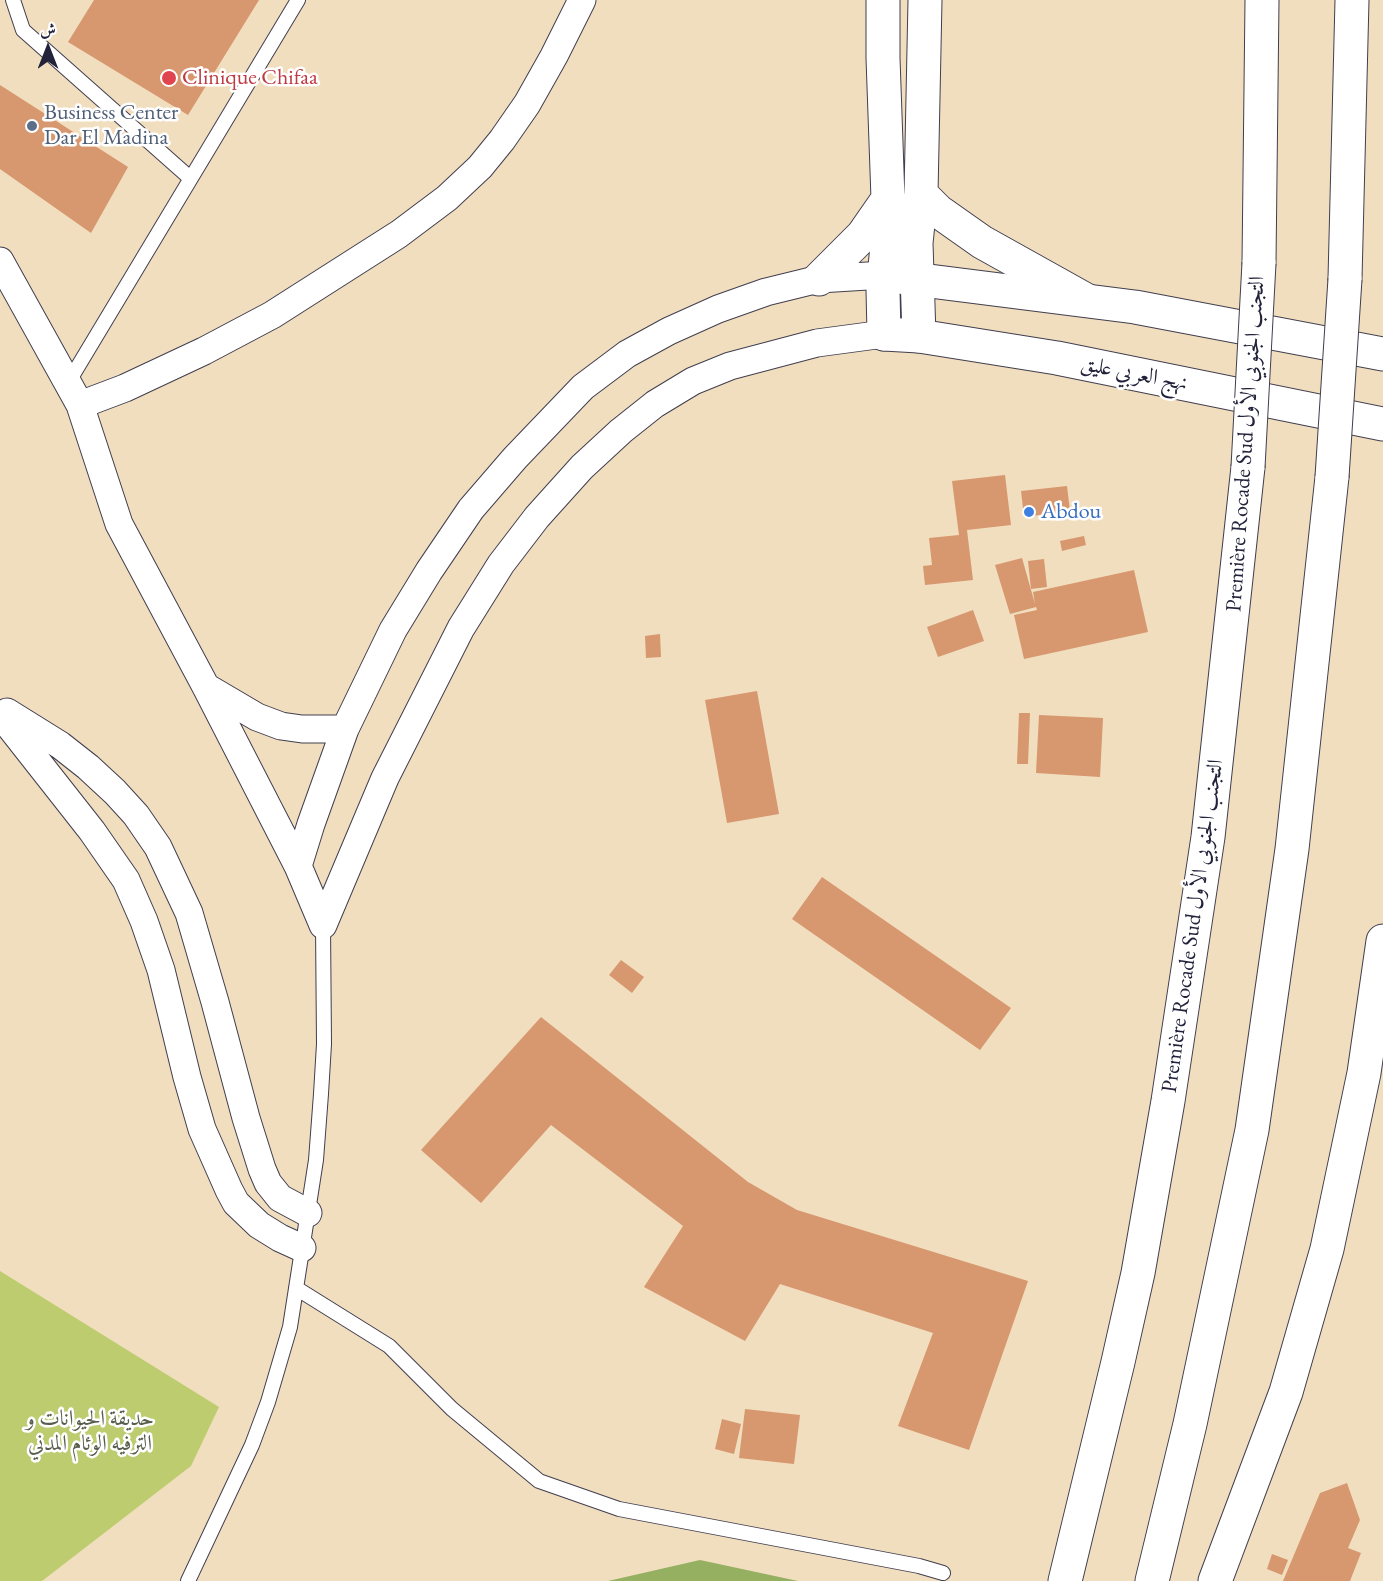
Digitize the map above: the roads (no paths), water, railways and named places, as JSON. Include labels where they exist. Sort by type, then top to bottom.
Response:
[{"type":"main road","points":[[883,0],[888,199],[884,334]]},
{"type":"main road","points":[[919,336],[916,243],[921,194],[922,85],[926,0]]},
{"type":"main road","name":"Première Rocade Sud التجنب الجنوبي الأول","points":[[1065,1581],[1138,1273],[1168,1101],[1208,837],[1248,467],[1259,263],[1262,0]]},
{"type":"main road","points":[[1152,1581],[1195,1402],[1252,1130],[1292,849],[1332,477],[1345,279],[1352,0]]},
{"type":"main road","points":[[921,194],[938,211],[982,242],[1086,300]]},
{"type":"main road","points":[[819,279],[863,235],[888,199]]},
{"type":"main road","points":[[884,275],[1135,307],[1383,354]]},
{"type":"main road","name":"نهج العربي عليق","points":[[884,334],[919,336],[1057,358],[1383,424]]},
{"type":"main road","points":[[1215,1581],[1286,1392],[1328,1249],[1364,1072],[1383,941]]},
{"type":"street","points":[[74,394],[125,388],[204,351],[272,315],[399,234],[447,198],[480,167],[527,104],[554,57],[582,0]]},
{"type":"street","points":[[0,261],[74,394],[118,524],[207,687],[298,866],[323,925]]},
{"type":"street","points":[[298,866],[310,824],[345,729],[393,630],[471,509],[515,458],[583,387],[627,354],[669,331],[718,309],[766,292],[819,279],[884,275]]},
{"type":"street","points":[[323,925],[385,778],[461,628],[501,564],[537,517],[582,467],[621,431],[656,404],[693,381],[730,366],[817,343],[884,334]]},
{"type":"street","points":[[207,687],[257,717],[281,726],[303,729],[345,729]]},
{"type":"street","points":[[0,708],[60,745],[88,767],[136,816],[158,847],[192,923],[262,1169],[268,1183],[280,1198],[308,1213]]},
{"type":"street","points":[[0,714],[92,831],[126,880],[144,921],[161,970],[186,1077],[202,1129],[236,1203],[259,1225],[303,1248]]},
{"type":"lane","points":[[14,0],[23,30],[190,178]]},
{"type":"lane","points":[[74,394],[190,178],[298,0]]},
{"type":"lane","points":[[188,1581],[256,1434],[290,1327],[316,1160],[324,1044],[323,925]]},
{"type":"lane","points":[[296,1288],[389,1346],[452,1409],[539,1480],[619,1509],[919,1566],[944,1573]]},
{"type":"place","name":"Clinique Chifaa","points":[[169,78]]},
{"type":"place","name":"Business Center Dar El Madina","points":[[32,126]]},
{"type":"place","name":"Abdou","points":[[1029,512]]},
{"type":"park label","name":"حديقة الحيوانات و الترفيه الوئام المدني","points":[[90,1432]]}]
